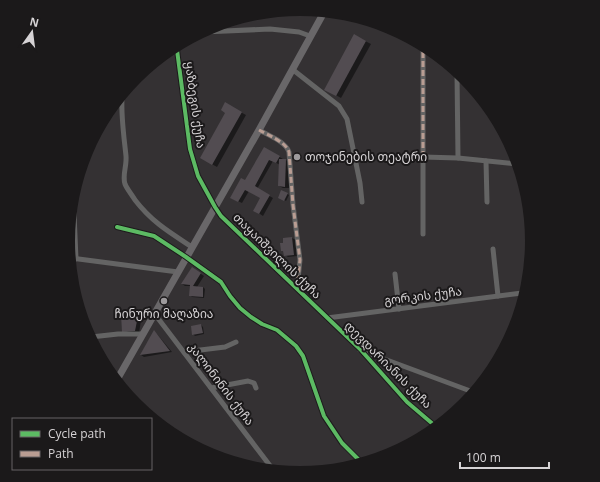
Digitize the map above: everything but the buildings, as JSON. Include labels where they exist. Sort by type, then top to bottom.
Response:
[{"type":"main road","points":[[119,376],[259,130],[321,17]]},
{"type":"street","points":[[219,31],[270,29],[298,32],[310,36]]},
{"type":"street","name":"ყაზბეგის ქუჩა","points":[[177,53],[190,149],[198,176],[215,207]]},
{"type":"street","points":[[422,234],[423,53]]},
{"type":"street","points":[[292,69],[339,106],[346,119],[360,183],[362,202]]},
{"type":"street","points":[[458,81],[458,158]]},
{"type":"street","points":[[122,103],[126,161],[124,178],[126,185],[134,198],[152,219],[162,228],[192,247]]},
{"type":"street","points":[[259,130],[282,143],[288,148],[289,152],[293,205],[300,260],[297,289]]},
{"type":"street","points":[[422,157],[458,158],[511,163]]},
{"type":"street","points":[[486,161],[487,202]]},
{"type":"street","name":"თაყაიშვილის ქუჩა","points":[[215,207],[221,216],[327,318]]},
{"type":"street","points":[[117,227],[154,236],[186,257],[221,282],[240,308],[251,317],[262,324],[277,330],[296,346],[303,356],[324,416],[342,443],[357,458]]},
{"type":"street","points":[[494,250],[498,296]]},
{"type":"street","points":[[75,259],[178,272]]},
{"type":"street","points":[[395,274],[399,309]]},
{"type":"street","name":"გორკის ქუჩა","points":[[327,318],[519,293]]},
{"type":"street","name":"კალინინის ქუჩა","points":[[154,313],[268,464]]},
{"type":"street","name":"დევდარიანის ქუჩა","points":[[327,318],[360,349],[407,402],[432,423]]},
{"type":"street","points":[[96,336],[118,334],[143,334]]},
{"type":"street","points":[[184,352],[225,347],[236,342]]},
{"type":"street","points":[[360,349],[468,390]]},
{"type":"street","points":[[211,388],[248,381],[254,383],[256,388]]},
{"type":"marked path","points":[[423,53],[423,157]]},
{"type":"marked path","points":[[259,130],[281,142],[289,152],[293,205],[300,260],[297,289]]},
{"type":"cycle path","points":[[177,53],[190,149],[198,176],[221,216],[360,349],[407,402],[432,423]]},
{"type":"cycle path","points":[[117,227],[154,236],[186,257],[221,282],[240,308],[251,317],[262,324],[277,330],[296,346],[303,356],[324,416],[342,443],[357,458]]},
{"type":"place","name":"თოჯინების თეატრი","points":[[297,157]]},
{"type":"place","name":"ჩინური მაღაზია","points":[[164,301]]}]
